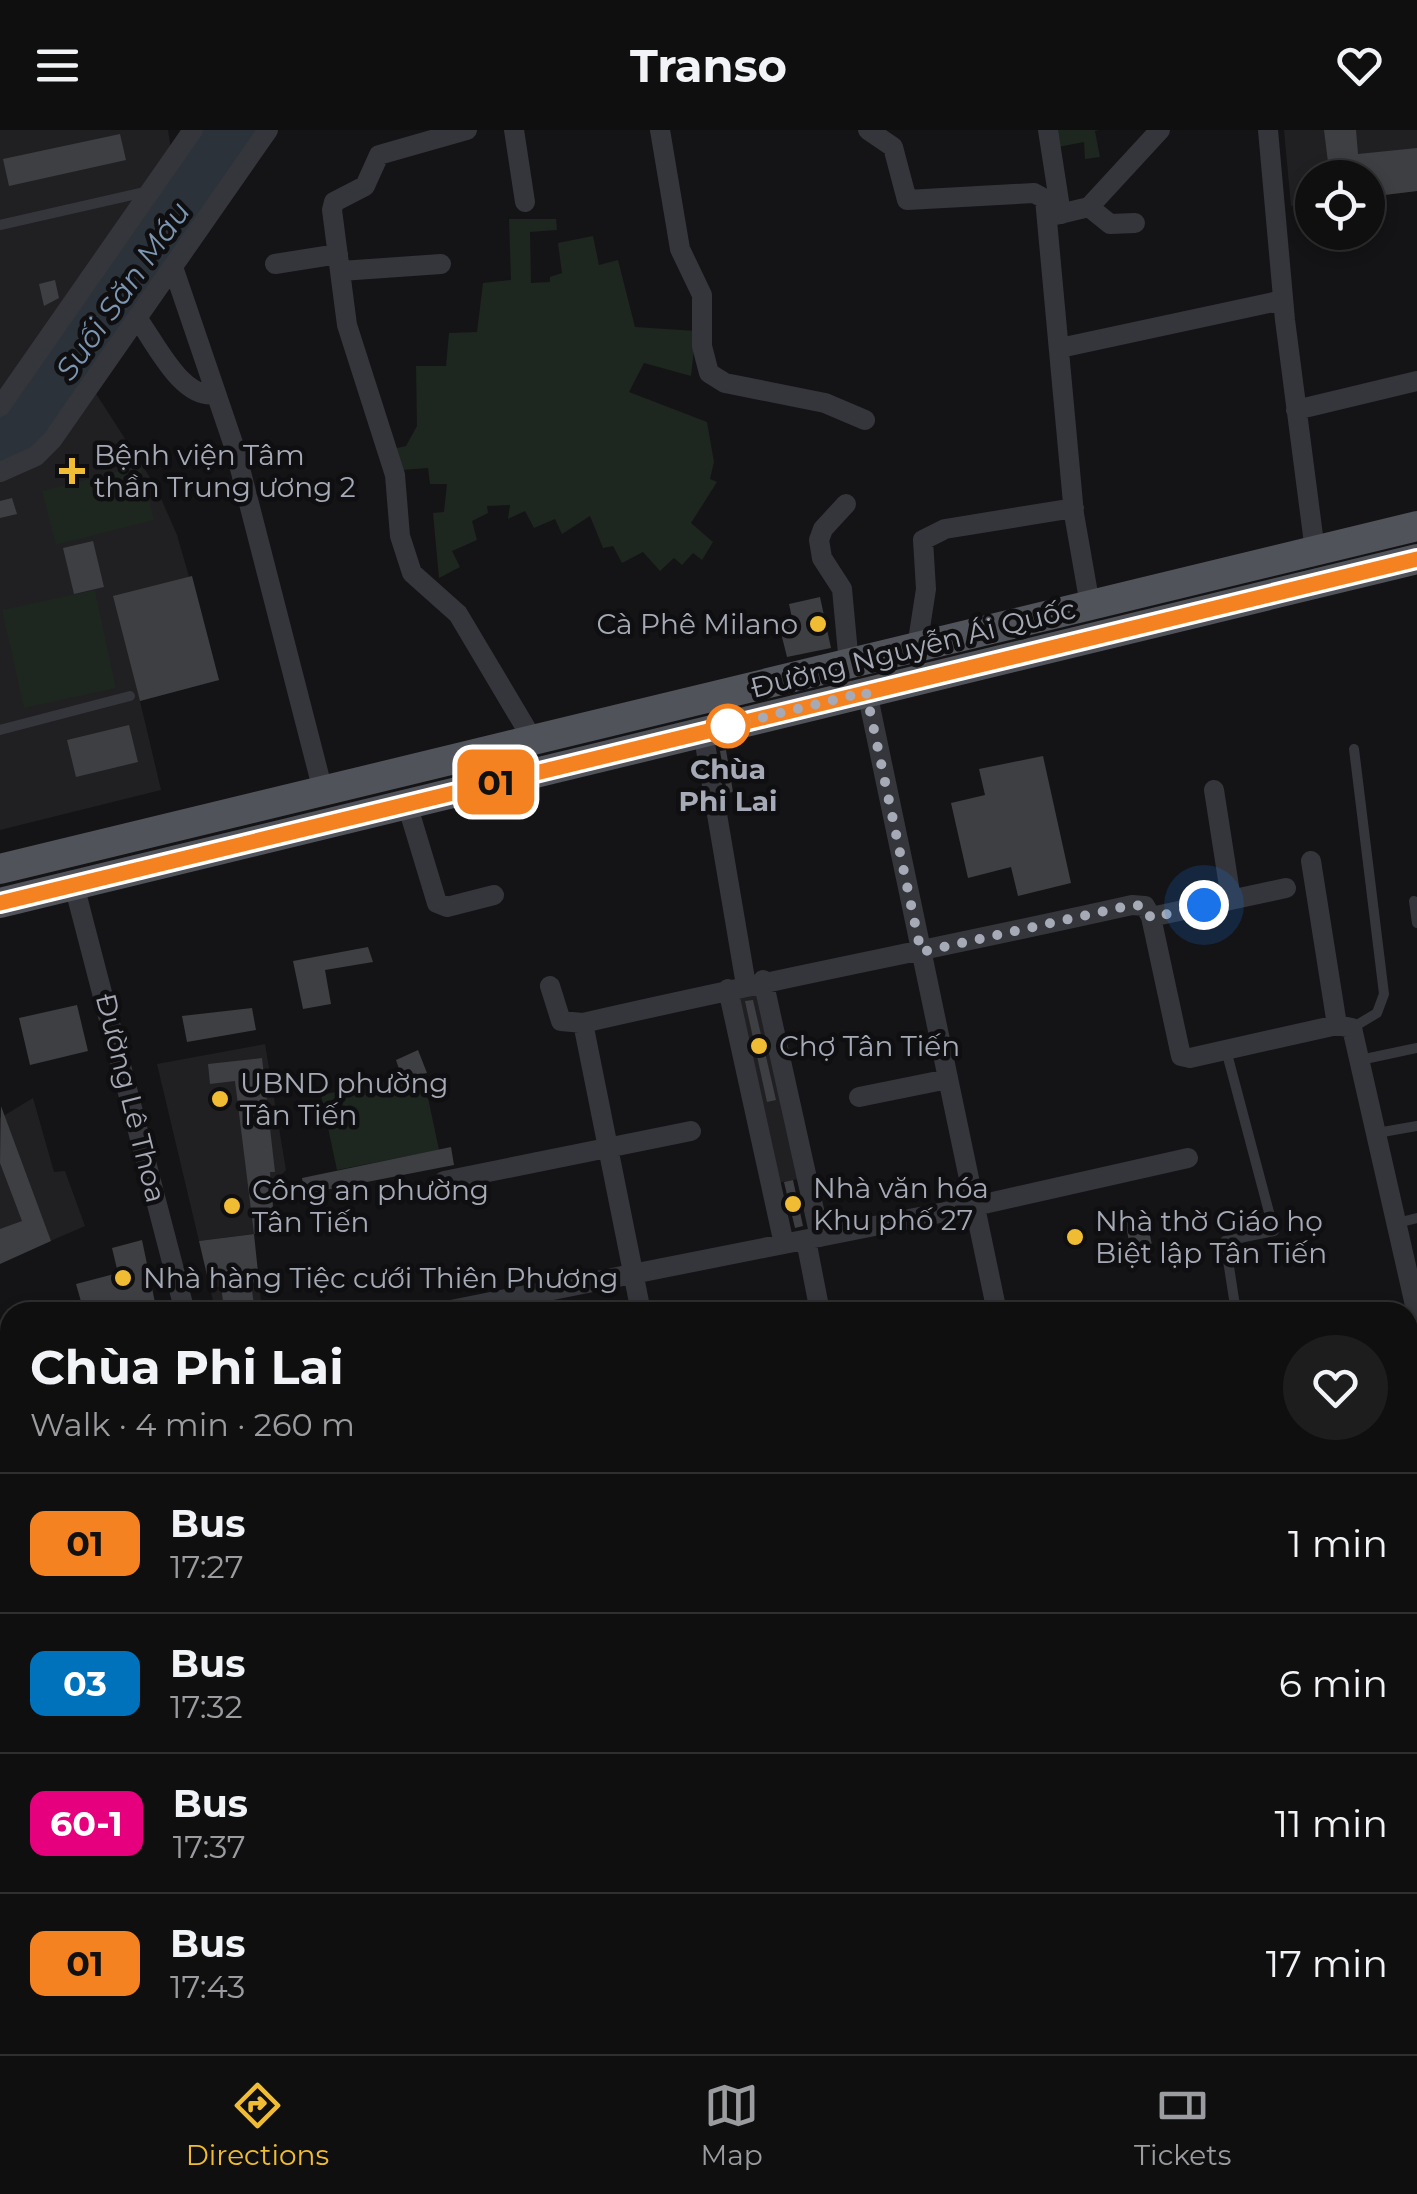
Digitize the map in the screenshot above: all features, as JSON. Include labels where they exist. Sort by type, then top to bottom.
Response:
[{"type":"main road","name":"Đường Nguyễn Ái Quốc","points":[[0,870],[1417,526]]},
{"type":"main road","name":"Đường Nguyễn Ái Quốc","points":[[0,903],[1417,559]]},
{"type":"main road","points":[[66,854],[74,885]]},
{"type":"street","points":[[0,406],[193,130]]},
{"type":"street","points":[[0,472],[36,456],[52,440],[268,130]]},
{"type":"street","points":[[467,130],[379,155],[365,186],[334,202],[339,263],[348,325],[395,476],[400,536],[412,573],[458,614],[533,740]]},
{"type":"street","points":[[514,130],[525,202]]},
{"type":"street","points":[[660,130],[680,249],[702,294],[702,346],[709,373],[725,383],[825,403],[865,420]]},
{"type":"street","points":[[868,130],[893,147],[907,200],[1039,193],[1054,216]]},
{"type":"street","points":[[1048,130],[1074,508],[1090,606]]},
{"type":"street","points":[[1054,216],[1089,207],[1160,130]]},
{"type":"street","points":[[1268,130],[1283,300],[1315,551]]},
{"type":"street","points":[[1089,207],[1110,224],[1135,223]]},
{"type":"street","points":[[275,264],[441,264]]},
{"type":"street","points":[[173,266],[235,449],[323,791]]},
{"type":"street","points":[[1060,348],[1283,300]]},
{"type":"street","points":[[137,318],[188,390],[203,397],[216,394]]},
{"type":"street","points":[[1296,410],[1417,381]]},
{"type":"street","points":[[846,504],[823,529],[819,540],[822,558],[842,589],[850,664]]},
{"type":"street","points":[[917,648],[926,589],[922,540],[946,529],[1074,508]]},
{"type":"street","points":[[866,692],[994,1302]]},
{"type":"street","points":[[703,732],[746,985],[818,1302]]},
{"type":"street","points":[[1214,790],[1231,899]]},
{"type":"street","points":[[407,804],[437,903],[447,907],[494,895]]},
{"type":"street","points":[[1311,861],[1344,1026],[1359,1060],[1376,1133],[1407,1221],[1416,1302]]},
{"type":"street","name":"Đường Lê Thoa","points":[[74,885],[182,1302]]},
{"type":"street","points":[[1151,918],[1286,888]]},
{"type":"street","points":[[550,986],[558,1018],[583,1023],[1132,905],[1144,906],[1151,918],[1178,1053],[1190,1058],[1344,1026]]},
{"type":"street","points":[[746,985],[804,1240]]},
{"type":"street","points":[[583,1023],[638,1302]]},
{"type":"street","points":[[860,1097],[948,1079]]},
{"type":"street","points":[[444,1181],[691,1131]]},
{"type":"street","points":[[507,1302],[1188,1158]]},
{"type":"lane","points":[[0,225],[152,190]]},
{"type":"lane","points":[[0,730],[130,696]]},
{"type":"lane","points":[[1344,1026],[1377,1013],[1384,994],[1354,749]]},
{"type":"lane","points":[[1414,901],[1417,923]]},
{"type":"lane","points":[[1359,1060],[1417,1048]]},
{"type":"lane","points":[[1226,1050],[1274,1231],[1225,1241],[1234,1302]]},
{"type":"lane","points":[[1376,1133],[1417,1126]]},
{"type":"shaded area","name":"Bệnh viện Tâm thần Trung ương 2","points":[[0,130],[168,130],[171,149],[95,392],[156,487],[177,535],[219,680],[140,701],[161,790],[0,830]]},
{"type":"shaded area","points":[[1054,130],[1099,130],[1095,131],[1100,157],[1085,159],[1084,142],[1058,147]]},
{"type":"shaded area","points":[[1284,130],[1417,130],[1417,191],[1385,195],[1385,160],[1295,160],[1295,205],[1291,206]]},
{"type":"shaded area","points":[[509,219],[556,219],[557,230],[530,232],[531,283],[550,282],[550,277],[562,273],[558,243],[593,236],[599,265],[618,260],[635,327],[696,331],[691,376],[644,363],[629,392],[707,422],[714,462],[710,479],[717,482],[691,523],[713,542],[702,560],[693,553],[682,565],[674,558],[660,571],[643,552],[622,563],[613,546],[603,548],[590,516],[562,534],[555,519],[534,528],[525,511],[508,519],[510,505],[487,506],[488,513],[472,521],[477,540],[452,551],[460,567],[439,578],[433,513],[444,512],[447,484],[430,484],[428,468],[401,470],[393,449],[406,446],[417,426],[416,366],[446,366],[449,333],[477,332],[483,283],[511,280]]},
{"type":"shaded area","points":[[140,466],[154,520],[56,545],[42,491]]},
{"type":"shaded area","points":[[95,590],[116,688],[24,708],[2,610]]},
{"type":"shaded area","name":"Chợ Tân Tiến","points":[[759,989],[798,1179],[778,1183],[735,994]]},
{"type":"shaded area","name":"UBND phường Tân Tiến","points":[[265,1044],[286,1170],[271,1185],[275,1231],[199,1241],[157,1064]]},
{"type":"shaded area","points":[[423,1074],[439,1150],[337,1170],[321,1095]]},
{"type":"shaded area","points":[[33,1098],[54,1172],[65,1171],[85,1226],[0,1263],[0,1118]]},
{"type":"shaded area","points":[[259,1282],[261,1302],[214,1302],[210,1288]]},
{"type":"water","name":"Suối Săn Máu","points":[[199,130],[260,130],[33,450],[0,465],[0,414]]},
{"type":"building","points":[[1324,130],[1356,130],[1358,154],[1417,148],[1417,191],[1385,195],[1385,160],[1328,160]]},
{"type":"building","points":[[120,134],[126,160],[9,186],[3,159]]},
{"type":"building","points":[[55,280],[59,298],[44,306],[39,284]]},
{"type":"building","points":[[12,498],[17,514],[0,518],[0,501]]},
{"type":"building","points":[[93,541],[104,587],[74,594],[63,548]]},
{"type":"building","points":[[192,576],[219,680],[140,701],[113,596]]},
{"type":"building","points":[[820,597],[831,648],[787,657],[778,621],[792,618],[789,604]]},
{"type":"building","points":[[129,725],[138,762],[76,777],[67,740]]},
{"type":"building","points":[[726,750],[733,792],[727,793],[720,751]]},
{"type":"building","points":[[1043,756],[1071,883],[1018,896],[1011,867],[968,878],[951,803],[985,795],[979,769]]},
{"type":"building","points":[[368,947],[373,962],[325,970],[331,1004],[303,1009],[293,961]]},
{"type":"building","points":[[753,1000],[776,1100],[767,1102],[745,1001]]},
{"type":"building","points":[[77,1005],[88,1051],[30,1065],[19,1018]]},
{"type":"building","points":[[252,1008],[256,1030],[187,1042],[182,1016]]},
{"type":"building","points":[[418,1050],[427,1073],[402,1078],[396,1060]]},
{"type":"building","points":[[262,1058],[275,1172],[270,1172],[275,1231],[254,1234],[235,1081],[210,1084],[208,1064]]},
{"type":"building","points":[[1,1106],[51,1241],[0,1264],[0,1229],[22,1221],[0,1163]]},
{"type":"building","points":[[451,1147],[454,1165],[305,1194],[302,1178]]},
{"type":"building","points":[[793,1180],[803,1226],[795,1228],[784,1182]]},
{"type":"building","points":[[1146,1217],[1152,1245],[1131,1250],[1125,1222]]},
{"type":"building","points":[[254,1234],[259,1282],[251,1283],[254,1302],[223,1302],[221,1287],[210,1288],[199,1241]]},
{"type":"building","name":"Nhà hàng Tiệc cưới Thiên Phương","points":[[142,1240],[155,1302],[81,1302],[76,1284],[118,1273],[112,1248]]},
{"type":"bus line","name":"01","points":[[0,903],[1417,559]]},
{"type":"place","name":"Bệnh viện Tâm thần Trung ương 2","points":[[72,471]]},
{"type":"place","name":"Cà Phê Milano","points":[[818,624]]},
{"type":"place","name":"Chùa Phi Lai","points":[[728,726]]},
{"type":"place","name":"Chợ Tân Tiến","points":[[759,1046]]},
{"type":"place","name":"UBND phường Tân Tiến","points":[[220,1099]]},
{"type":"place","name":"Nhà văn hóa Khu phố 27","points":[[793,1204]]},
{"type":"place","name":"Công an phường Tân Tiến","points":[[232,1206]]},
{"type":"place","name":"Nhà thờ Giáo họ Biệt lập Tân Tiến","points":[[1075,1237]]},
{"type":"place","name":"Nhà hàng Tiệc cưới Thiên Phương","points":[[123,1278]]},
{"type":"route","points":[[728,726],[866,692],[921,952],[1138,904],[1149,910],[1151,918],[1204,905]]}]
